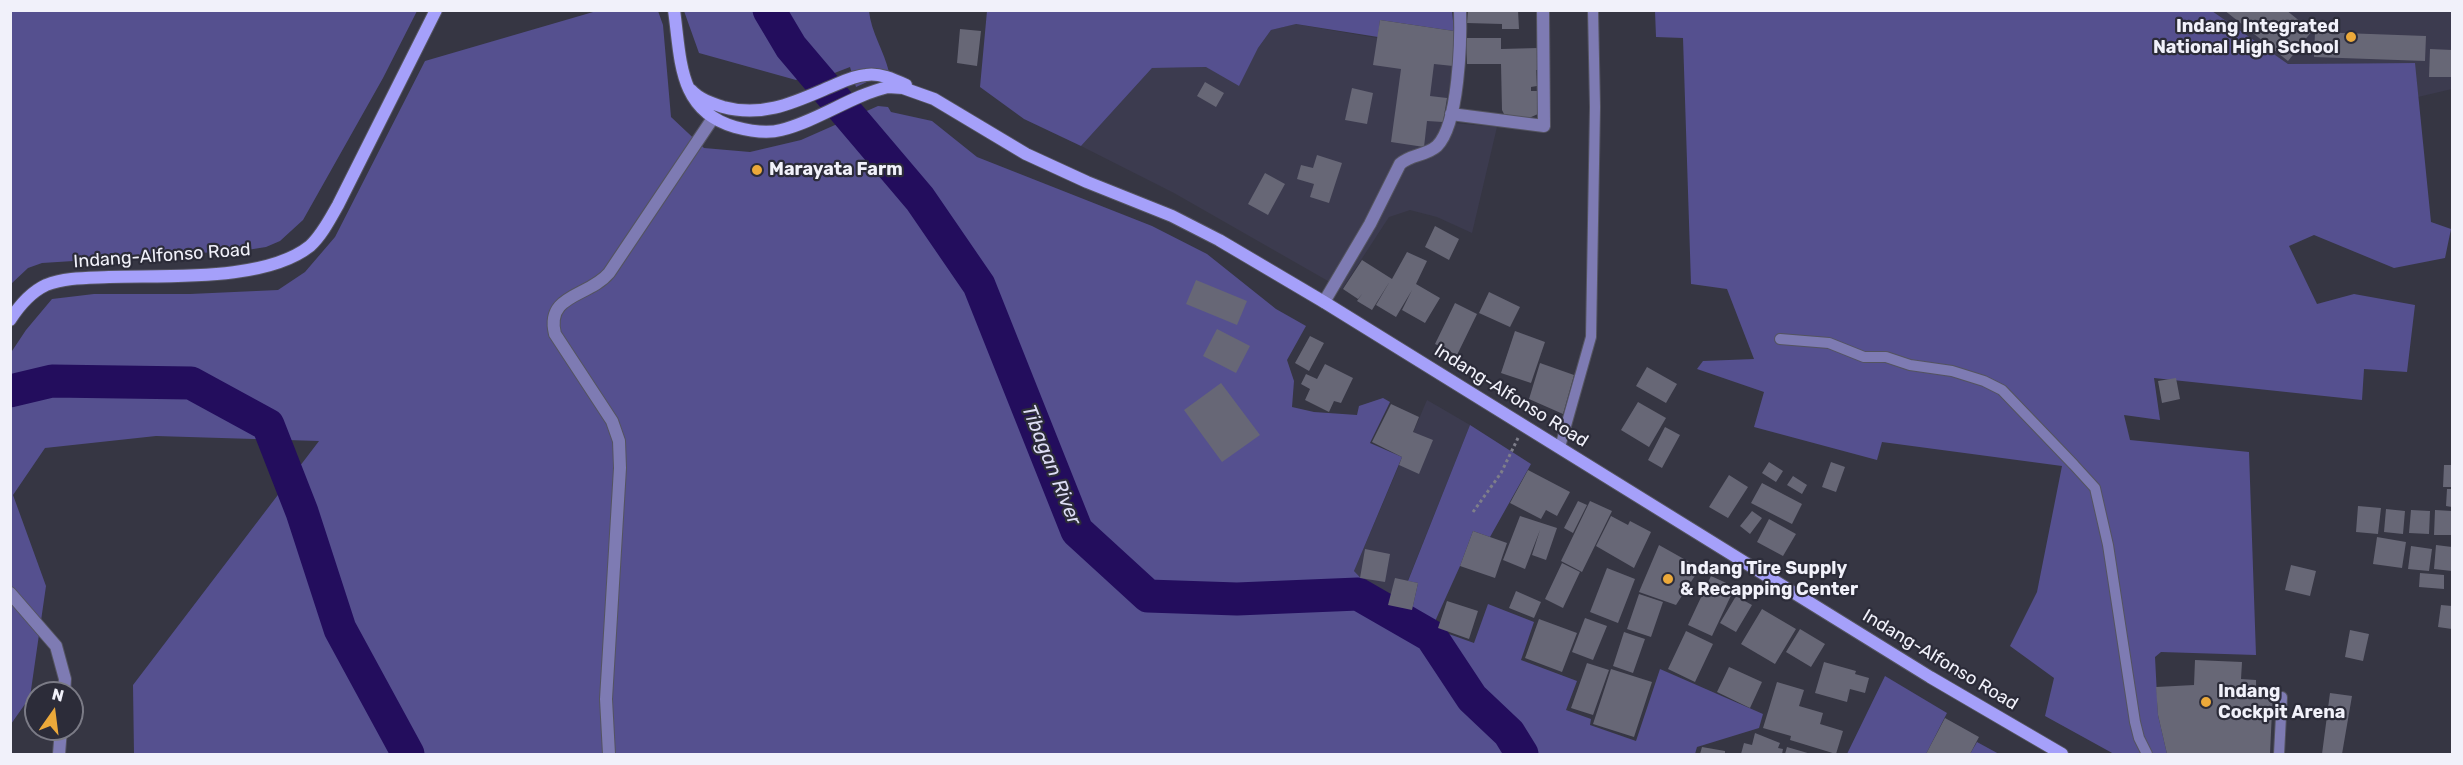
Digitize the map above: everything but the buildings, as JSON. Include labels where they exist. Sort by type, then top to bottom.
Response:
[{"type":"main road","name":"Indang-Alfonso Road","points":[[10,320],[23,302],[37,290],[55,282],[81,278],[234,272],[277,263],[309,246],[322,232],[338,205],[436,10]]},
{"type":"main road","name":"Indang-Alfonso Road","points":[[674,10],[686,84],[694,101],[713,118],[735,127],[759,132],[780,130],[871,93],[893,87],[927,96]]},
{"type":"main road","name":"Indang-Alfonso Road","points":[[686,84],[697,96],[735,110],[766,111],[853,78],[874,75],[891,78],[950,107],[1026,154],[1196,228],[1324,302],[1920,670],[2061,754]]},
{"type":"street","points":[[1324,302],[1370,224],[1398,167],[1408,158],[1424,154],[1436,147],[1446,133],[1458,67],[1460,10]]},
{"type":"street","points":[[1451,114],[1544,126],[1543,10]]},
{"type":"street","points":[[609,754],[606,699],[620,468],[619,441],[612,421],[555,334],[553,317],[568,299],[595,286],[609,273],[713,118]]},
{"type":"street","points":[[10,593],[56,646],[65,681]]},
{"type":"lane","points":[[1560,447],[1591,337],[1595,107],[1593,10]]},
{"type":"lane","points":[[1780,339],[1828,342],[1864,357],[1886,357],[1910,365],[1952,371],[1984,381],[2002,390],[2095,488],[2108,545],[2135,723],[2147,754]]},
{"type":"lane","points":[[2279,754],[2282,697]]},
{"type":"path","points":[[1473,512],[1511,456],[1523,425]]},
{"type":"shaded area","points":[[600,10],[658,11],[663,25],[671,117],[704,148],[750,152],[801,140],[878,106],[888,107],[891,112],[932,121],[977,157],[1152,226],[1207,254],[1276,309],[1306,326],[1287,360],[1294,381],[1292,407],[1314,412],[1357,415],[1359,406],[1383,398],[1390,402],[1370,443],[1402,457],[1354,571],[1397,616],[1412,610],[1418,583],[1408,581],[1470,425],[1531,464],[1490,537],[1473,531],[1432,628],[1474,643],[1488,604],[1534,622],[1521,660],[1577,681],[1566,710],[1591,719],[1590,725],[1636,741],[1660,669],[1763,714],[1759,728],[1697,747],[1695,754],[134,754],[133,685],[319,441],[156,436],[45,448],[13,495],[46,586],[32,681],[24,681],[24,706],[11,724],[10,354],[26,330],[52,299],[94,294],[190,294],[278,290],[305,272],[335,237],[425,61]]},
{"type":"shaded area","points":[[10,11],[417,11],[383,78],[303,220],[280,241],[266,247],[247,250],[42,263],[28,268],[11,284]]},
{"type":"shaded area","points":[[684,11],[869,11],[872,26],[889,72],[856,87],[850,67],[819,79],[811,70],[796,80],[699,53]]},
{"type":"shaded area","points":[[987,11],[1452,11],[1454,31],[1380,20],[1378,37],[1296,24],[1271,30],[1258,48],[1239,86],[1206,67],[1152,68],[1081,146],[1024,119],[980,87]]},
{"type":"shaded area","points":[[1655,11],[2212,11],[2288,64],[2415,63],[2431,222],[2451,229],[2445,258],[2394,268],[2314,235],[2289,246],[2317,304],[2354,294],[2415,305],[2407,372],[2364,369],[2362,400],[2154,378],[2160,420],[2124,415],[2130,440],[2249,452],[2256,655],[2161,652],[2155,657],[2158,715],[2167,754],[2114,754],[2045,716],[2054,678],[2010,646],[2037,592],[2062,466],[1882,442],[1877,460],[1754,427],[1764,392],[1697,369],[1703,361],[1754,359],[1727,289],[1691,284],[1683,38],[1656,37]]},
{"type":"shaded area","name":"Indang Integrated National High School","points":[[2212,11],[2452,11],[2452,89],[2418,97],[2414,63],[2288,64]]},
{"type":"shaded area","points":[[1380,20],[1453,66],[1443,122],[1497,127],[1472,233],[1437,217],[1410,210],[1389,217],[1342,289],[1174,193],[1081,146],[1152,68],[1207,67],[1239,86],[1258,48],[1271,30],[1295,24],[1377,38]]},
{"type":"shaded area","points":[[1427,400],[1470,425],[1408,580],[1418,583],[1412,610],[1397,616],[1354,571]]},
{"type":"shaded area","points":[[1885,676],[1947,713],[1926,754],[1847,754]]},
{"type":"shaded area","points":[[1977,742],[1999,754],[1970,754]]},
{"type":"waterway","name":"Tibagan River","points":[[769,10],[791,47],[920,199],[979,285],[1077,531],[1148,596],[1237,599],[1358,594],[1431,636],[1472,698],[1509,733],[1522,754]]},
{"type":"waterway","points":[[10,391],[52,381],[191,383],[268,425],[302,512],[340,629],[408,754]]},
{"type":"place","name":"Indang Integrated National High School","points":[[2351,37]]},
{"type":"place","name":"Marayata Farm","points":[[757,170]]},
{"type":"place","name":"Indang Tire Supply & Recapping Center","points":[[1668,579]]},
{"type":"place","name":"Indang Cockpit Arena","points":[[2206,702]]}]
